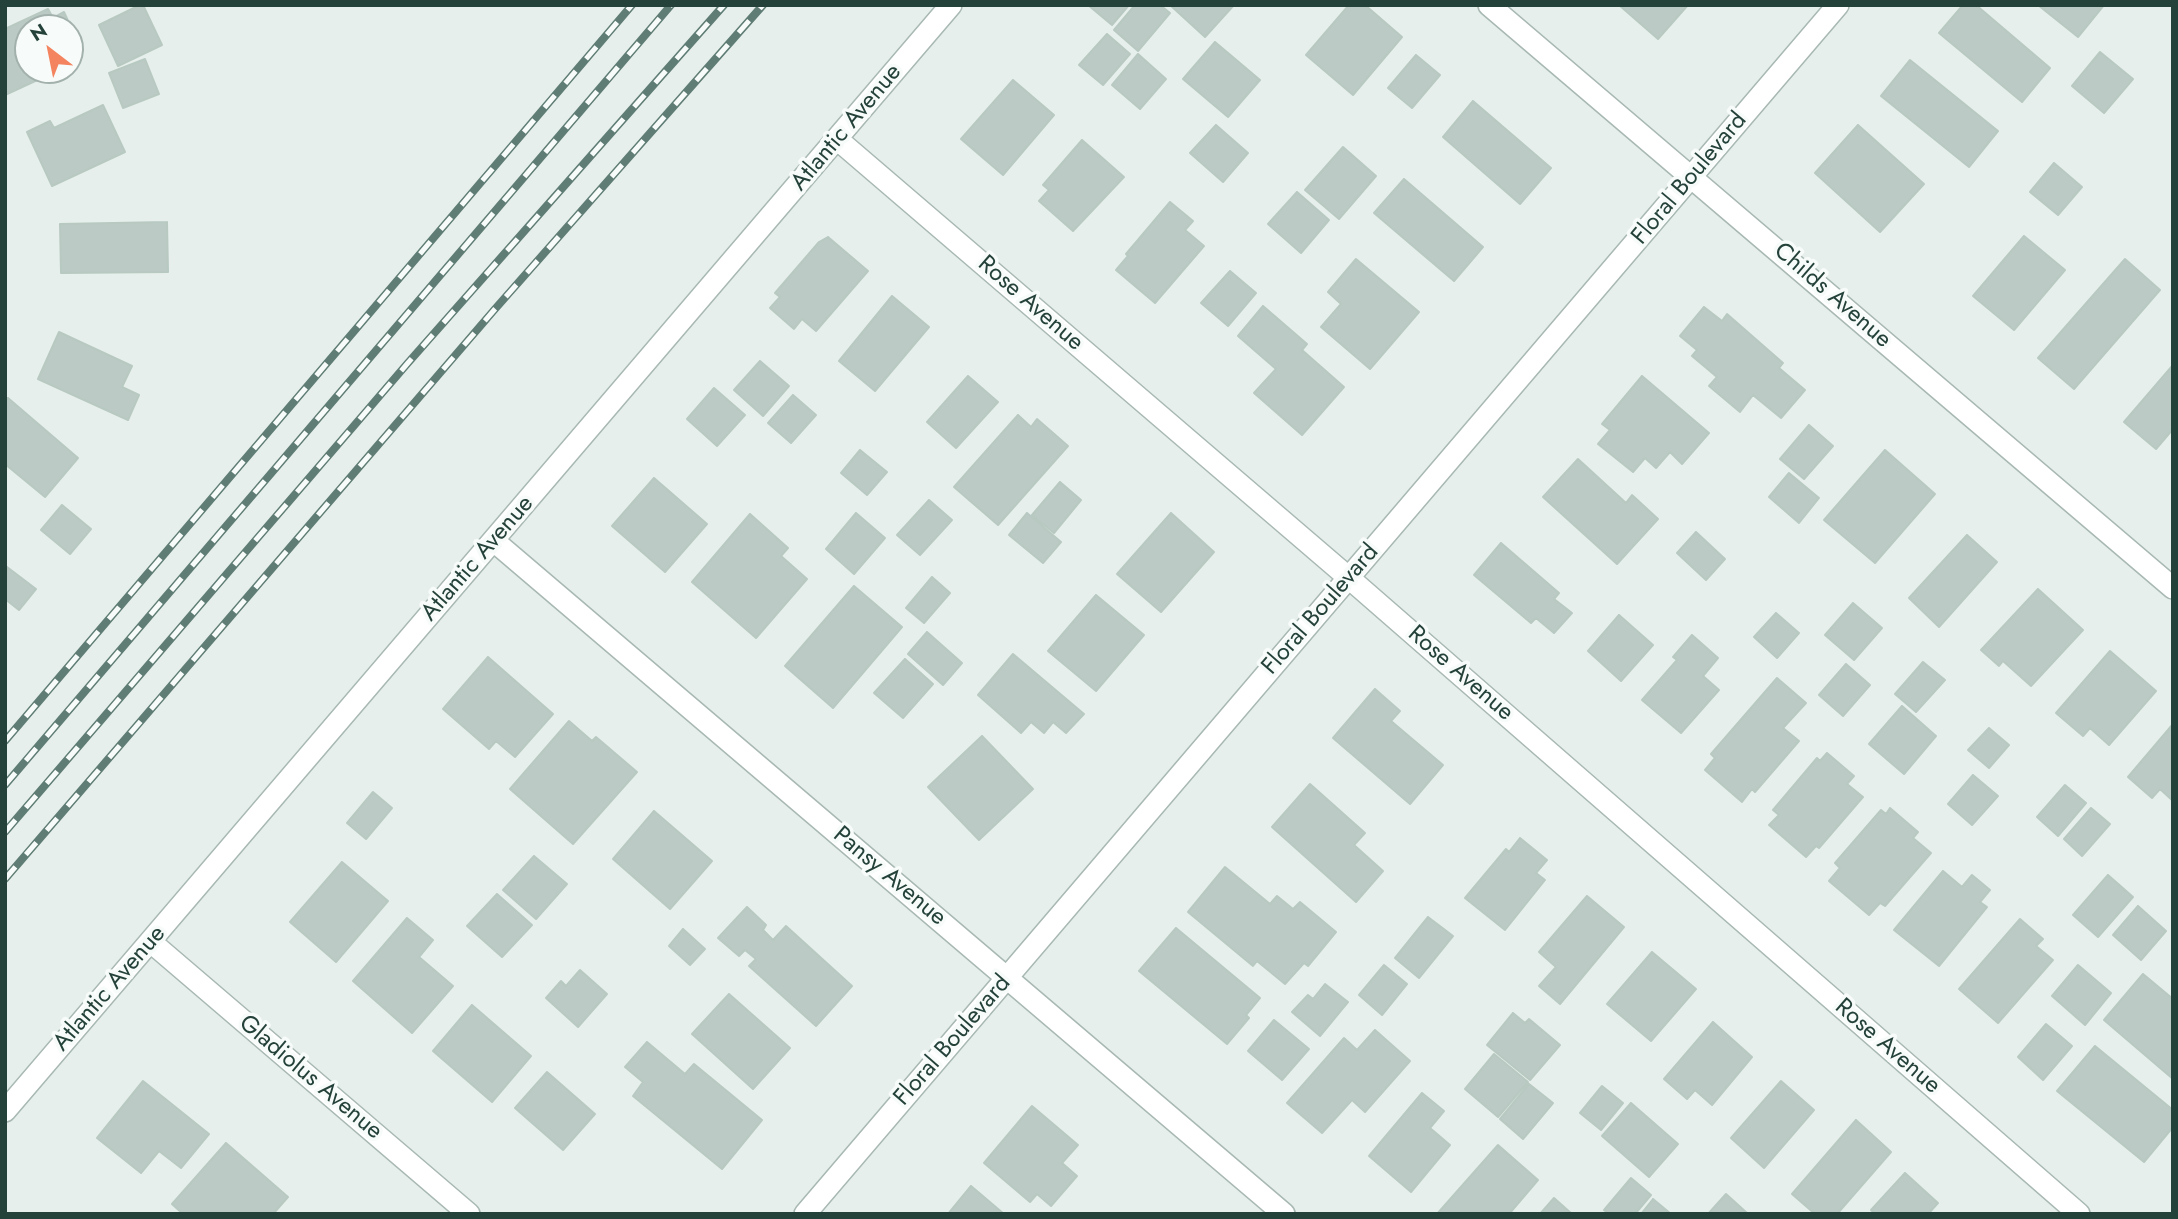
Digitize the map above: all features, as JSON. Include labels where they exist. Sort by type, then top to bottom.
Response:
[{"type":"street","name":"Atlantic Avenue","points":[[5,1111],[951,5]]},
{"type":"street","name":"Childs Avenue","points":[[1489,5],[2173,588]]},
{"type":"street","name":"Floral Boulevard","points":[[805,1214],[1838,5]]},
{"type":"street","name":"Rose Avenue","points":[[837,139],[1349,578],[2079,1214]]},
{"type":"street","name":"Pansy Avenue","points":[[494,541],[1284,1214]]},
{"type":"street","name":"Gladiolus Avenue","points":[[151,942],[469,1214]]},
{"type":"building","points":[[143,5],[162,45],[118,66],[99,25]]},
{"type":"building","points":[[1088,5],[1129,5],[1112,25]]},
{"type":"building","points":[[1135,5],[1160,5],[1170,13],[1138,51],[1114,30]]},
{"type":"building","points":[[1170,5],[1234,5],[1205,37]]},
{"type":"building","points":[[1349,5],[1365,5],[1402,37],[1353,95],[1306,55]]},
{"type":"building","points":[[1619,5],[1688,5],[1658,39]]},
{"type":"building","points":[[1963,5],[1976,5],[2050,68],[2022,102],[1939,33]]},
{"type":"building","points":[[2038,5],[2104,5],[2078,37]]},
{"type":"building","points":[[48,9],[51,14],[37,14]]},
{"type":"building","points":[[14,25],[14,84],[29,84],[5,95],[5,29]]},
{"type":"building","points":[[1107,34],[1130,54],[1103,85],[1079,65]]},
{"type":"building","points":[[1215,42],[1260,80],[1228,117],[1183,79]]},
{"type":"building","points":[[2100,52],[2133,79],[2104,113],[2072,86]]},
{"type":"building","points":[[1138,54],[1166,79],[1140,109],[1112,85]]},
{"type":"building","points":[[1416,55],[1440,75],[1412,108],[1388,88]]},
{"type":"building","points":[[145,59],[159,94],[123,108],[109,73]]},
{"type":"building","points":[[1910,60],[1998,131],[1969,167],[1881,96]]},
{"type":"building","points":[[1013,80],[1054,115],[1003,175],[961,139]]},
{"type":"building","points":[[1473,101],[1551,168],[1520,204],[1443,137]]},
{"type":"building","points":[[103,105],[125,152],[52,186],[27,132],[50,121],[54,128]]},
{"type":"building","points":[[1216,125],[1248,153],[1223,182],[1190,153]]},
{"type":"building","points":[[1858,125],[1924,184],[1880,232],[1815,173]]},
{"type":"building","points":[[1082,140],[1124,177],[1073,231],[1039,201],[1049,190],[1043,185]]},
{"type":"building","points":[[1343,147],[1376,176],[1339,219],[1305,190]]},
{"type":"building","points":[[2054,163],[2082,187],[2058,215],[2030,192]]},
{"type":"building","points":[[1404,179],[1483,247],[1454,281],[1374,213]]},
{"type":"building","points":[[1297,192],[1329,220],[1301,253],[1268,224]]},
{"type":"building","points":[[1170,202],[1193,221],[1185,230],[1204,246],[1155,303],[1116,270],[1128,256],[1126,254]]},
{"type":"building","points":[[167,222],[168,272],[61,273],[60,224]]},
{"type":"building","points":[[2024,236],[2065,270],[2014,330],[1973,296]]},
{"type":"building","points":[[828,237],[868,271],[816,331],[802,319],[794,329],[770,308],[780,297],[775,293],[819,242]]},
{"type":"building","points":[[1356,259],[1419,312],[1370,369],[1321,327],[1341,304],[1328,292]]},
{"type":"building","points":[[2125,259],[2160,290],[2074,389],[2038,358]]},
{"type":"building","points":[[1230,271],[1256,293],[1228,326],[1201,303]]},
{"type":"building","points":[[892,296],[929,327],[875,391],[839,361]]},
{"type":"building","points":[[1263,306],[1307,344],[1302,350],[1344,387],[1302,435],[1254,393],[1276,369],[1238,336]]},
{"type":"building","points":[[1704,307],[1722,321],[1727,314],[1783,363],[1779,368],[1805,390],[1781,418],[1753,395],[1740,412],[1709,386],[1717,377],[1692,356],[1697,350],[1680,336]]},
{"type":"building","points":[[59,332],[132,366],[122,387],[139,395],[128,420],[38,379]]},
{"type":"building","points":[[760,361],[789,386],[763,416],[734,390]]},
{"type":"building","points":[[2173,365],[2173,429],[2156,449],[2124,422]]},
{"type":"building","points":[[968,376],[998,402],[956,448],[927,422]]},
{"type":"building","points":[[1642,376],[1709,433],[1682,464],[1670,452],[1656,468],[1645,458],[1633,472],[1598,444],[1610,430],[1602,424]]},
{"type":"building","points":[[714,388],[745,415],[717,446],[687,419]]},
{"type":"building","points":[[793,395],[816,415],[791,443],[768,423]]},
{"type":"building","points":[[8,398],[78,458],[45,497],[5,464],[5,401]]},
{"type":"building","points":[[1018,415],[1031,427],[1037,419],[1068,446],[998,525],[954,487]]},
{"type":"building","points":[[1809,425],[1833,446],[1804,479],[1780,459]]},
{"type":"building","points":[[860,450],[887,472],[867,495],[841,473]]},
{"type":"building","points":[[1885,450],[1935,494],[1875,563],[1824,520]]},
{"type":"building","points":[[1578,459],[1626,503],[1632,495],[1658,519],[1617,564],[1543,497]]},
{"type":"building","points":[[1789,473],[1819,498],[1799,523],[1769,497]]},
{"type":"building","points":[[654,478],[707,524],[665,572],[612,526]]},
{"type":"building","points":[[1060,482],[1081,500],[1054,533],[1032,515]]},
{"type":"building","points":[[929,500],[952,520],[920,555],[897,535]]},
{"type":"building","points":[[62,505],[91,529],[70,554],[41,530]]},
{"type":"building","points":[[856,513],[885,538],[854,574],[826,549]]},
{"type":"building","points":[[1027,513],[1061,542],[1043,563],[1009,535]]},
{"type":"building","points":[[1171,513],[1214,552],[1161,612],[1117,574]]},
{"type":"building","points":[[750,514],[788,548],[781,556],[807,579],[756,638],[692,582]]},
{"type":"building","points":[[1696,532],[1725,559],[1706,580],[1677,553]]},
{"type":"building","points":[[1967,535],[1997,562],[1939,627],[1909,598]]},
{"type":"building","points":[[1501,543],[1559,593],[1554,599],[1572,613],[1554,633],[1536,618],[1531,623],[1474,575]]},
{"type":"building","points":[[7,567],[36,589],[19,610],[5,599]]},
{"type":"building","points":[[932,577],[950,593],[924,623],[906,608]]},
{"type":"building","points":[[854,586],[902,627],[833,708],[785,666]]},
{"type":"building","points":[[2038,589],[2083,630],[2031,686],[2003,661],[1999,666],[1981,650]]},
{"type":"building","points":[[1096,595],[1144,635],[1096,691],[1048,651]]},
{"type":"building","points":[[1853,603],[1882,628],[1854,660],[1825,635]]},
{"type":"building","points":[[1776,613],[1799,633],[1777,658],[1754,637]]},
{"type":"building","points":[[1619,615],[1653,645],[1621,681],[1588,651]]},
{"type":"building","points":[[927,632],[962,663],[943,685],[908,654]]},
{"type":"building","points":[[1692,635],[1718,658],[1703,676],[1719,690],[1681,733],[1642,700],[1677,660],[1673,657]]},
{"type":"building","points":[[2110,651],[2156,691],[2109,745],[2090,728],[2083,736],[2056,713]]},
{"type":"building","points":[[1013,654],[1084,714],[1066,733],[1053,722],[1044,733],[1031,722],[1021,733],[978,695]]},
{"type":"building","points":[[488,657],[553,714],[515,757],[496,741],[489,749],[443,709]]},
{"type":"building","points":[[905,659],[933,684],[903,718],[874,693]]},
{"type":"building","points":[[1923,662],[1945,680],[1916,712],[1895,694]]},
{"type":"building","points":[[1846,664],[1870,685],[1843,716],[1819,695]]},
{"type":"building","points":[[1777,678],[1806,703],[1783,728],[1799,741],[1755,792],[1752,789],[1742,802],[1705,770],[1715,758],[1711,754]]},
{"type":"building","points":[[1375,689],[1400,711],[1391,721],[1443,765],[1410,804],[1333,738]]},
{"type":"building","points":[[1902,706],[1936,736],[1904,774],[1869,744]]},
{"type":"building","points":[[569,721],[592,741],[596,737],[637,772],[573,844],[510,789]]},
{"type":"building","points":[[2173,724],[2173,801],[2160,789],[2152,798],[2128,777]]},
{"type":"building","points":[[1989,728],[2009,745],[1989,768],[1968,750]]},
{"type":"building","points":[[982,736],[1033,789],[979,840],[928,787]]},
{"type":"building","points":[[1827,753],[1854,776],[1847,784],[1863,797],[1819,848],[1816,846],[1806,857],[1769,825],[1779,815],[1773,810],[1817,758],[1820,761]]},
{"type":"building","points":[[1973,775],[1998,796],[1972,825],[1948,804]]},
{"type":"building","points":[[1310,784],[1365,833],[1354,845],[1383,871],[1356,902],[1272,827]]},
{"type":"building","points":[[2065,785],[2086,803],[2058,836],[2037,817]]},
{"type":"building","points":[[373,792],[392,808],[366,839],[347,823]]},
{"type":"building","points":[[1890,808],[1918,832],[1913,838],[1931,853],[1885,906],[1880,903],[1869,915],[1829,881],[1840,868],[1835,863],[1881,810],[1886,814]]},
{"type":"building","points":[[2091,808],[2110,824],[2082,856],[2064,839]]},
{"type":"building","points":[[654,811],[712,861],[670,909],[613,859]]},
{"type":"building","points":[[1520,838],[1547,860],[1536,873],[1545,880],[1505,930],[1465,898],[1506,849],[1509,852]]},
{"type":"building","points":[[534,856],[567,884],[536,919],[503,890]]},
{"type":"building","points":[[342,862],[388,901],[336,962],[290,922]]},
{"type":"building","points":[[1225,867],[1270,904],[1277,896],[1293,909],[1300,902],[1336,932],[1308,966],[1304,963],[1285,984],[1257,961],[1253,966],[1188,912]]},
{"type":"building","points":[[1943,871],[1962,887],[1972,875],[1990,890],[1980,902],[1987,907],[1939,966],[1894,930]]},
{"type":"building","points":[[2108,875],[2133,897],[2098,937],[2073,915]]},
{"type":"building","points":[[497,894],[532,925],[502,957],[467,926]]},
{"type":"building","points":[[1587,896],[1624,927],[1560,1004],[1539,986],[1556,967],[1539,952]]},
{"type":"building","points":[[2138,906],[2166,931],[2141,960],[2113,935]]},
{"type":"building","points":[[747,907],[766,925],[763,930],[773,940],[786,926],[852,986],[816,1026],[749,966],[756,959],[745,950],[739,956],[718,938]]},
{"type":"building","points":[[1428,917],[1453,936],[1419,978],[1395,958]]},
{"type":"building","points":[[407,918],[433,940],[419,957],[453,986],[412,1033],[353,981]]},
{"type":"building","points":[[2020,919],[2043,939],[2036,946],[2053,960],[1998,1023],[1959,989]]},
{"type":"building","points":[[1176,928],[1260,998],[1246,1015],[1249,1018],[1227,1044],[1139,971]]},
{"type":"building","points":[[683,929],[705,949],[690,965],[669,946]]},
{"type":"building","points":[[1652,952],[1696,989],[1651,1041],[1607,1004]]},
{"type":"building","points":[[1384,965],[1407,984],[1382,1015],[1359,995]]},
{"type":"building","points":[[2078,965],[2111,993],[2085,1025],[2052,996]]},
{"type":"building","points":[[580,970],[607,994],[578,1027],[546,998],[561,981],[566,986]]},
{"type":"building","points":[[2143,974],[2173,999],[2173,1079],[2104,1020]]},
{"type":"building","points":[[1325,984],[1348,1002],[1320,1036],[1292,1012],[1308,995],[1313,999]]},
{"type":"building","points":[[729,994],[790,1048],[753,1089],[692,1034]]},
{"type":"building","points":[[472,1005],[531,1056],[492,1102],[433,1051]]},
{"type":"building","points":[[1513,1013],[1525,1023],[1529,1019],[1560,1045],[1530,1080],[1487,1045]]},
{"type":"building","points":[[1274,1020],[1309,1049],[1282,1080],[1248,1051]]},
{"type":"building","points":[[1713,1022],[1752,1057],[1712,1105],[1695,1090],[1687,1099],[1664,1079]]},
{"type":"building","points":[[2046,1024],[2072,1046],[2043,1080],[2018,1057]]},
{"type":"building","points":[[1375,1030],[1410,1061],[1365,1112],[1352,1100],[1322,1133],[1287,1103],[1344,1038],[1357,1050]]},
{"type":"building","points":[[647,1042],[685,1074],[694,1064],[762,1120],[722,1169],[633,1096],[643,1082],[625,1067]]},
{"type":"building","points":[[2095,1046],[2173,1110],[2173,1127],[2144,1162],[2057,1091]]},
{"type":"building","points":[[1494,1054],[1528,1082],[1498,1117],[1465,1089]]},
{"type":"building","points":[[547,1072],[595,1114],[563,1150],[515,1108]]},
{"type":"building","points":[[143,1081],[209,1134],[181,1168],[159,1151],[141,1173],[97,1138]]},
{"type":"building","points":[[1781,1081],[1814,1110],[1764,1168],[1731,1138]]},
{"type":"building","points":[[1529,1084],[1553,1103],[1523,1139],[1500,1119]]},
{"type":"building","points":[[1602,1086],[1623,1103],[1601,1130],[1580,1113]]},
{"type":"building","points":[[1422,1093],[1444,1111],[1430,1128],[1450,1145],[1411,1192],[1369,1156]]},
{"type":"building","points":[[1631,1103],[1678,1144],[1649,1177],[1602,1136]]},
{"type":"building","points":[[1032,1106],[1078,1145],[1062,1163],[1077,1176],[1051,1206],[1037,1194],[1030,1202],[984,1163]]},
{"type":"building","points":[[1856,1120],[1891,1152],[1837,1214],[1815,1214],[1792,1194]]},
{"type":"building","points":[[226,1143],[288,1197],[273,1214],[183,1214],[172,1204]]},
{"type":"building","points":[[1498,1145],[1538,1180],[1509,1214],[1437,1214]]},
{"type":"building","points":[[1905,1173],[1938,1203],[1928,1214],[1875,1214],[1871,1210]]},
{"type":"building","points":[[1631,1178],[1651,1195],[1635,1214],[1609,1214],[1604,1210]]},
{"type":"building","points":[[971,1186],[1004,1214],[948,1214]]},
{"type":"building","points":[[1726,1194],[1747,1213],[1708,1214]]},
{"type":"building","points":[[1554,1198],[1572,1214],[1540,1214]]},
{"type":"building","points":[[1653,1199],[1671,1214],[1641,1214]]},
{"type":"railway","points":[[5,741],[632,5]]},
{"type":"railway","points":[[5,785],[671,5]]},
{"type":"railway","points":[[5,832],[407,364],[724,5]]},
{"type":"railway","points":[[5,879],[495,309],[763,5]]}]
